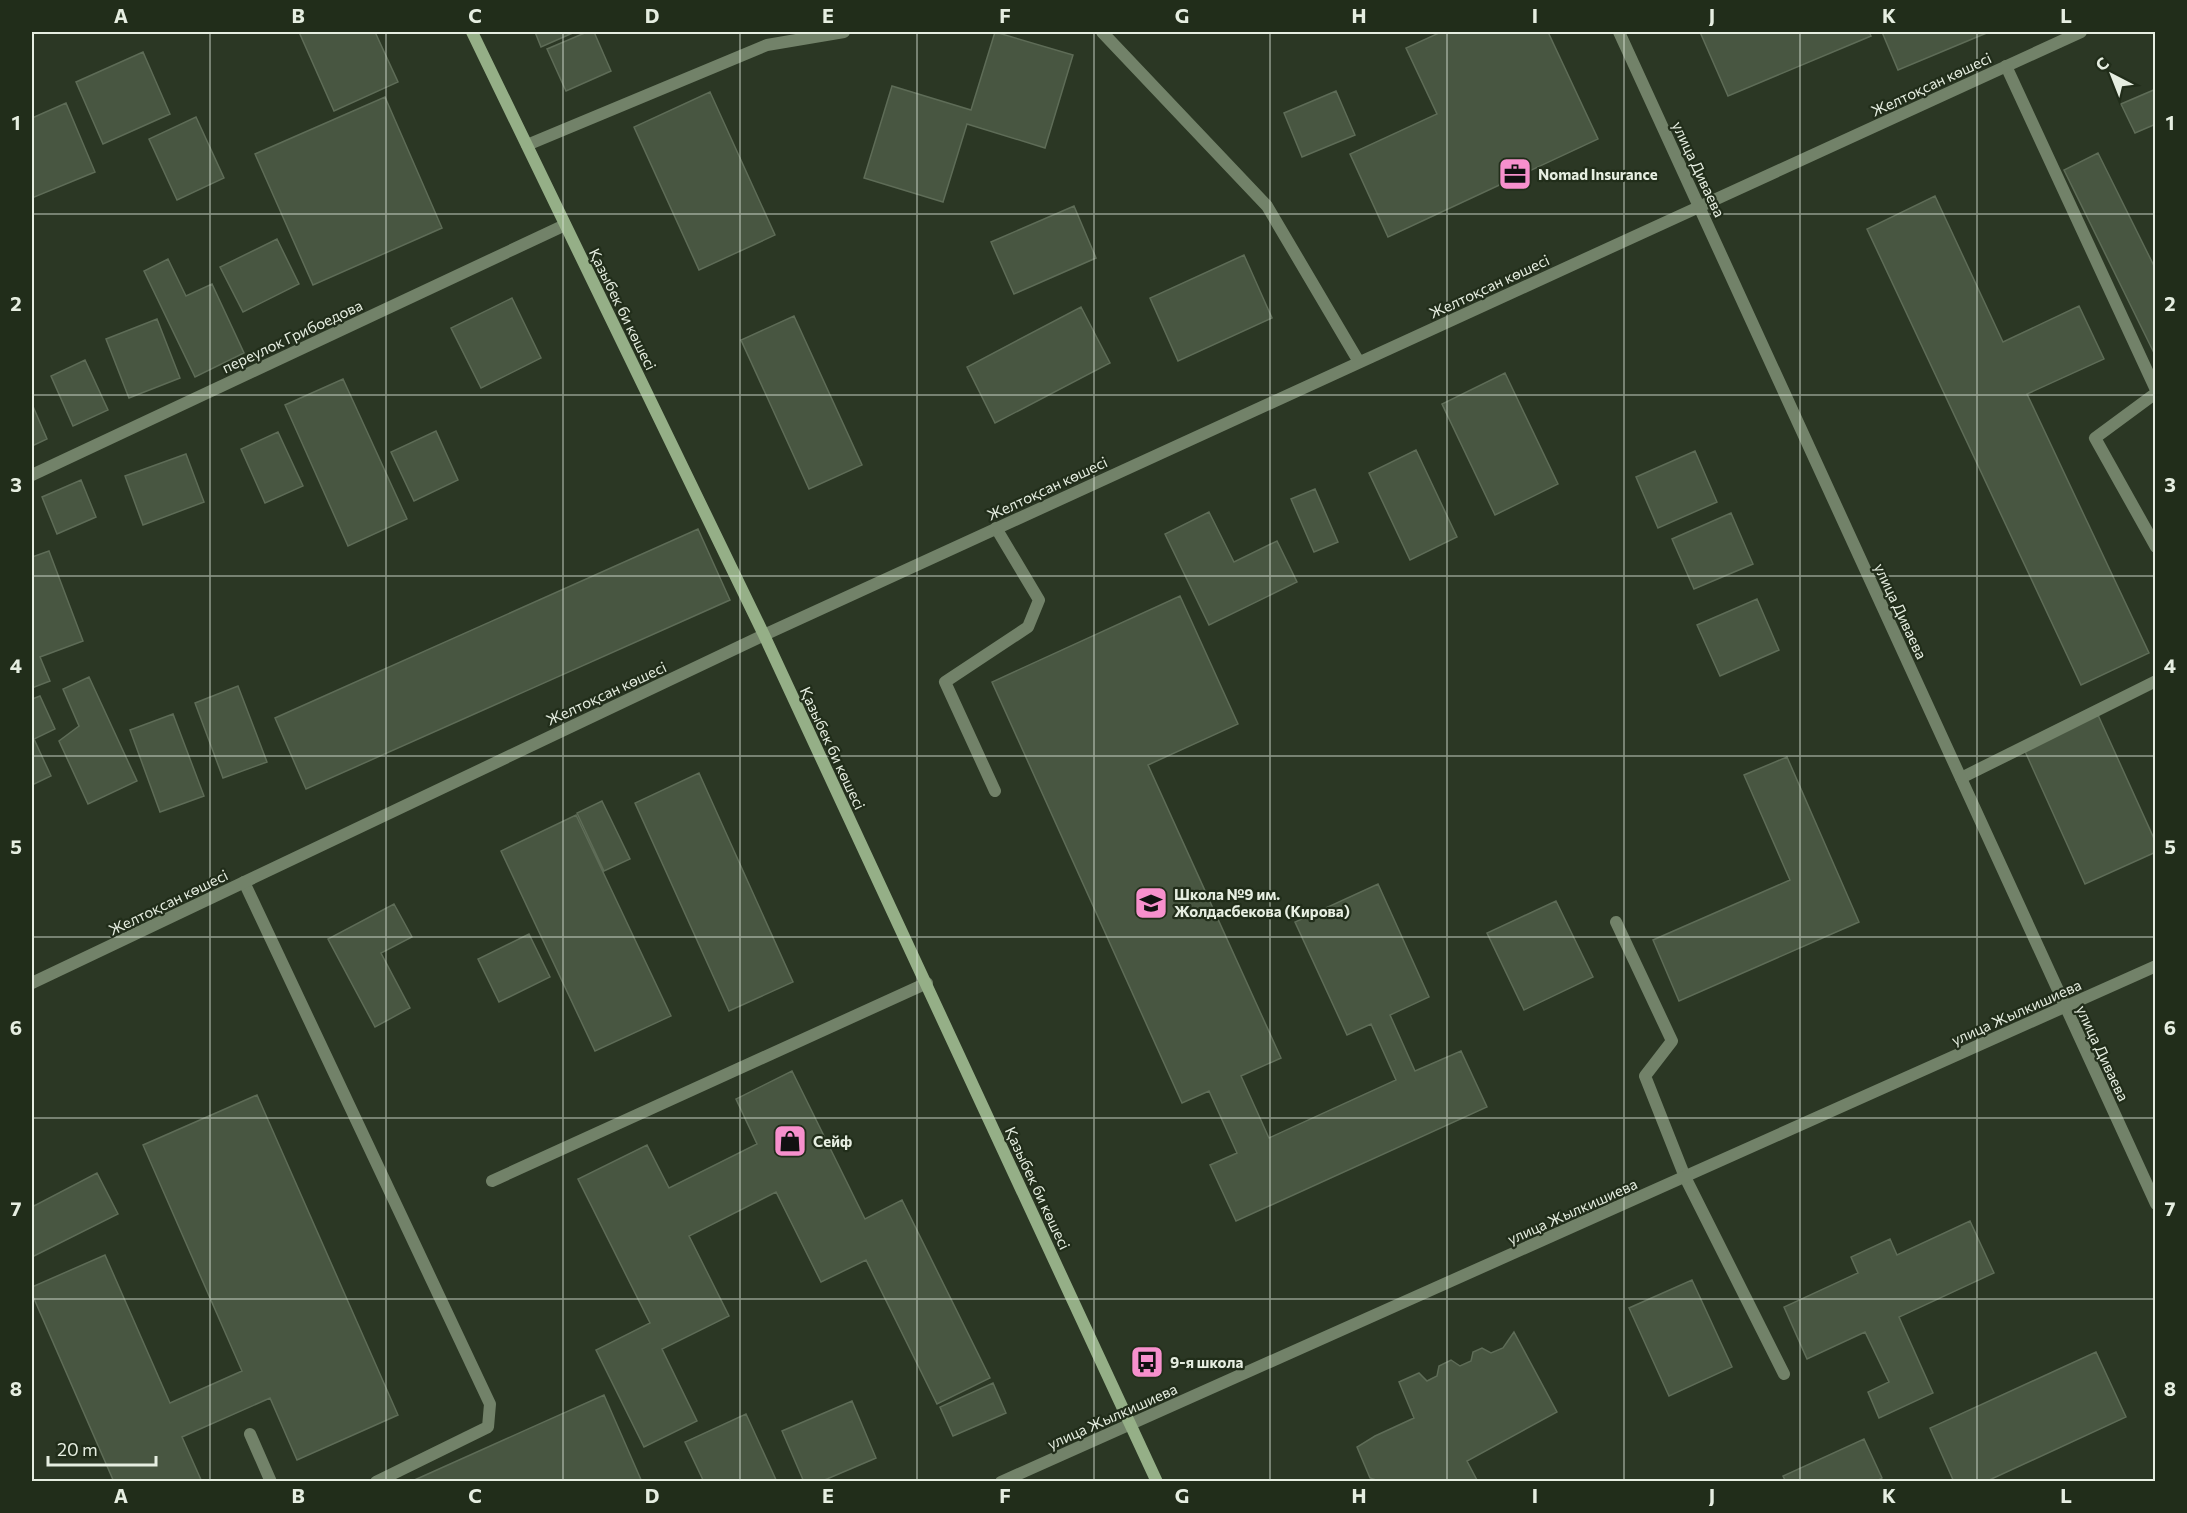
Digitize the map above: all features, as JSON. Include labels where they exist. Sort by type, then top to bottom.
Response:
[{"type":"main road","name":"Қазыбек би көшесі","points":[[472,32],[764,635],[1157,1482]]},
{"type":"street","points":[[527,145],[767,45],[844,32]]},
{"type":"street","points":[[1102,32],[1267,206],[1359,362]]},
{"type":"street","name":"улица Диваева","points":[[1619,32],[2156,1204]]},
{"type":"street","name":"Желтоқсан көшесі","points":[[32,983],[764,635],[2081,32]]},
{"type":"street","points":[[2006,66],[2156,392],[2095,438],[2156,547]]},
{"type":"street","name":"переулок Грибоедова","points":[[32,475],[565,225]]},
{"type":"street","points":[[995,792],[945,682],[1028,627],[1039,600],[996,528]]},
{"type":"street","points":[[1961,778],[2156,681]]},
{"type":"street","points":[[244,882],[490,1404],[488,1427],[376,1482]]},
{"type":"street","points":[[1616,922],[1672,1041],[1645,1076],[1685,1177],[1784,1374]]},
{"type":"street","name":"улица Жылкишиева","points":[[1001,1482],[2156,966]]},
{"type":"street","points":[[492,1181],[927,983]]},
{"type":"street","points":[[250,1434],[271,1482]]},
{"type":"building","points":[[299,32],[375,32],[398,82],[334,111]]},
{"type":"building","points":[[535,32],[575,32],[541,47]]},
{"type":"building","points":[[587,32],[594,32],[611,71],[566,91],[547,49]]},
{"type":"building","points":[[995,32],[1073,55],[1045,148],[967,124],[943,202],[864,178],[892,86],[971,110]]},
{"type":"building","points":[[1441,32],[1548,32],[1598,139],[1388,237],[1350,154],[1437,114],[1406,48]]},
{"type":"building","points":[[1700,32],[1869,32],[1871,36],[1728,96]]},
{"type":"building","points":[[1882,32],[1989,32],[1898,70]]},
{"type":"building","points":[[143,52],[170,114],[103,144],[76,82]]},
{"type":"building","points":[[2156,89],[2156,124],[2135,133],[2121,104]]},
{"type":"building","points":[[1336,91],[1355,135],[1302,157],[1284,113]]},
{"type":"building","points":[[710,92],[775,235],[699,270],[634,127]]},
{"type":"building","points":[[385,97],[442,228],[313,285],[255,154]]},
{"type":"building","points":[[66,103],[95,172],[32,198],[32,118]]},
{"type":"building","points":[[196,117],[224,178],[177,200],[149,139]]},
{"type":"building","points":[[2098,153],[2156,270],[2156,357],[2064,170]]},
{"type":"building","points":[[1935,196],[2003,342],[2079,306],[2104,359],[2027,394],[2149,653],[2081,685],[1867,229]]},
{"type":"building","points":[[1074,206],[1096,258],[1014,294],[991,242]]},
{"type":"building","points":[[277,239],[299,284],[243,312],[220,267]]},
{"type":"building","points":[[1244,255],[1272,318],[1178,361],[1150,298]]},
{"type":"building","points":[[168,259],[186,296],[212,284],[244,353],[195,377],[144,271]]},
{"type":"building","points":[[512,298],[541,358],[481,388],[451,328]]},
{"type":"building","points":[[1081,307],[1110,363],[995,423],[967,367]]},
{"type":"building","points":[[794,316],[862,465],[809,489],[741,340]]},
{"type":"building","points":[[157,319],[180,378],[129,398],[106,339]]},
{"type":"building","points":[[85,360],[108,410],[73,426],[51,376]]},
{"type":"building","points":[[1505,373],[1558,484],[1495,515],[1442,404]]},
{"type":"building","points":[[343,379],[407,519],[348,546],[285,405]]},
{"type":"building","points":[[32,404],[47,439],[32,446]]},
{"type":"building","points":[[436,431],[458,480],[414,501],[391,452]]},
{"type":"building","points":[[278,432],[303,486],[265,503],[241,449]]},
{"type":"building","points":[[1416,450],[1457,537],[1410,560],[1369,473]]},
{"type":"building","points":[[1695,451],[1717,502],[1658,528],[1636,477]]},
{"type":"building","points":[[186,454],[204,502],[143,525],[125,476]]},
{"type":"building","points":[[81,480],[96,517],[57,534],[42,497]]},
{"type":"building","points":[[1315,489],[1338,542],[1314,552],[1291,499]]},
{"type":"building","points":[[1209,512],[1234,562],[1277,541],[1297,582],[1209,625],[1165,534]]},
{"type":"building","points":[[1731,513],[1753,564],[1694,589],[1672,539]]},
{"type":"building","points":[[698,529],[730,600],[306,789],[275,718]]},
{"type":"building","points":[[49,551],[83,641],[40,657],[50,681],[32,688],[32,557]]},
{"type":"building","name":"Школа №9 им. Жолдасбекова (Кирова)","points":[[1180,596],[1238,724],[1148,765],[1281,1058],[1241,1076],[1269,1138],[1396,1080],[1371,1024],[1347,1035],[1295,922],[1378,884],[1429,997],[1390,1015],[1415,1071],[1461,1051],[1487,1107],[1236,1221],[1210,1165],[1237,1153],[1209,1091],[1182,1103],[992,682]]},
{"type":"building","points":[[1757,599],[1779,650],[1720,676],[1697,625]]},
{"type":"building","points":[[89,677],[137,781],[88,804],[59,741],[79,726],[63,689]]},
{"type":"building","points":[[238,686],[267,762],[223,778],[195,703]]},
{"type":"building","points":[[40,696],[55,729],[34,739],[51,776],[32,785],[32,699]]},
{"type":"building","points":[[173,714],[204,796],[160,812],[130,730]]},
{"type":"building","points":[[2098,715],[2156,843],[2156,852],[2085,884],[2024,749]]},
{"type":"building","points":[[1787,757],[1859,922],[1679,1001],[1653,940],[1790,880],[1744,775]]},
{"type":"building","points":[[699,773],[793,982],[729,1011],[635,803]]},
{"type":"building","points":[[602,801],[630,859],[604,871],[577,813]]},
{"type":"building","points":[[576,815],[671,1016],[595,1051],[501,851]]},
{"type":"building","points":[[1556,901],[1593,977],[1524,1010],[1487,933]]},
{"type":"building","points":[[394,904],[412,937],[381,953],[410,1008],[375,1027],[328,939]]},
{"type":"building","points":[[529,934],[550,977],[499,1002],[478,959]]},
{"type":"building","points":[[792,1071],[865,1219],[902,1200],[990,1378],[937,1404],[866,1260],[821,1282],[776,1192],[689,1236],[729,1316],[662,1349],[697,1421],[644,1447],[596,1350],[650,1323],[578,1179],[647,1145],[669,1188],[757,1144],[736,1099]]},
{"type":"building","points":[[257,1095],[398,1415],[297,1460],[270,1398],[182,1437],[202,1482],[114,1482],[32,1294],[32,1287],[105,1255],[170,1403],[242,1371],[143,1145]]},
{"type":"building","points":[[97,1173],[118,1214],[32,1257],[32,1201],[34,1206]]},
{"type":"building","points":[[1970,1221],[1994,1273],[1899,1317],[1933,1393],[1879,1418],[1868,1392],[1889,1382],[1865,1332],[1807,1359],[1784,1307],[1858,1273],[1851,1257],[1890,1239],[1897,1255]]},
{"type":"building","points":[[1692,1280],[1732,1367],[1669,1396],[1629,1308]]},
{"type":"building","points":[[1514,1332],[1557,1412],[1467,1461],[1478,1482],[1382,1482],[1370,1478],[1357,1447],[1414,1418],[1399,1382],[1419,1373],[1427,1381],[1437,1376],[1439,1366],[1451,1360],[1460,1366],[1471,1361],[1473,1352],[1482,1348],[1491,1353],[1503,1348]]},
{"type":"building","points":[[2096,1352],[2126,1417],[1985,1482],[1954,1482],[1930,1428]]},
{"type":"building","points":[[993,1383],[1006,1413],[953,1436],[940,1407]]},
{"type":"building","points":[[604,1395],[642,1482],[410,1482]]},
{"type":"building","points":[[852,1401],[876,1458],[820,1482],[804,1482],[782,1431]]},
{"type":"building","points":[[746,1414],[777,1482],[704,1482],[685,1442]]},
{"type":"building","points":[[1864,1439],[1882,1478],[1875,1482],[1786,1482],[1783,1476]]},
{"type":"place","name":"Nomad Insurance","points":[[1515,174]]},
{"type":"place","name":"Школа №9 им. Жолдасбекова (Кирова)","points":[[1151,903]]},
{"type":"place","name":"Сейф","points":[[790,1141]]},
{"type":"place","name":"9-я школа","points":[[1147,1362]]}]
